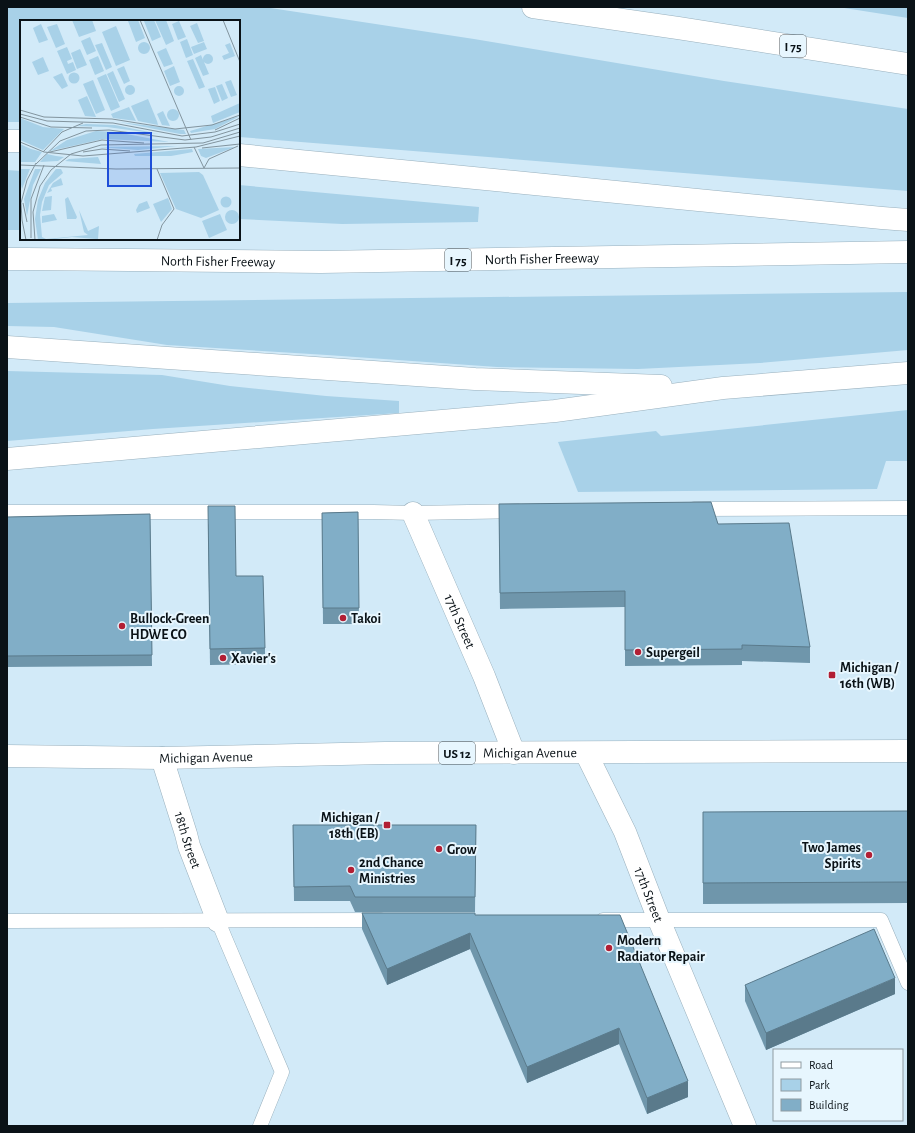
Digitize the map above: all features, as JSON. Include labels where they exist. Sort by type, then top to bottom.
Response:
[{"type":"main road","name":"I 75","points":[[533,7],[908,64]]},
{"type":"main road","points":[[597,7],[678,28]]},
{"type":"main road","points":[[7,141],[20,141]]},
{"type":"main road","points":[[240,155],[908,220]]},
{"type":"main road","name":"North Fisher Freeway","points":[[7,260],[321,262],[908,252]]},
{"type":"main road","points":[[7,347],[475,380],[723,388]]},
{"type":"main road","points":[[7,458],[555,411],[723,388],[908,374]]},
{"type":"main road","name":"17th Street","points":[[413,513],[484,676],[514,753]]},
{"type":"main road","name":"Michigan Avenue","points":[[7,756],[162,758],[385,753],[908,751]]},
{"type":"main road","name":"17th Street","points":[[586,753],[625,832],[745,1126]]},
{"type":"main road","name":"18th Street","points":[[162,758],[189,846],[218,921]]},
{"type":"lane","points":[[677,509],[908,508]]},
{"type":"lane","points":[[7,512],[413,513],[529,511]]},
{"type":"lane","points":[[7,921],[391,920]]},
{"type":"lane","points":[[586,920],[881,920],[908,983]]},
{"type":"lane","points":[[218,921],[282,1072],[260,1126]]},
{"type":"green space","points":[[7,7],[264,7],[474,39],[724,81],[908,109],[908,191],[240,137],[240,20],[20,20],[20,122],[7,122]]},
{"type":"green space","points":[[838,7],[908,7],[908,18]]},
{"type":"green space","points":[[7,170],[20,171],[20,230],[7,230]]},
{"type":"green space","points":[[240,185],[479,207],[478,222],[342,224],[240,219]]},
{"type":"green space","points":[[908,292],[908,350],[760,363],[638,369],[497,367],[167,345],[54,327],[7,326],[7,303]]},
{"type":"green space","points":[[7,371],[162,375],[230,386],[326,396],[399,401],[399,413],[153,429],[7,441]]},
{"type":"green space","points":[[908,410],[908,461],[886,461],[877,489],[578,492],[558,442],[656,431],[661,436]]},
{"type":"building","points":[[711,502],[718,524],[789,523],[810,647],[742,645],[742,649],[625,650],[625,591],[500,593],[499,504]]},
{"type":"building","points":[[208,506],[235,506],[236,576],[263,576],[265,648],[210,649]]},
{"type":"building","points":[[358,512],[359,608],[323,608],[322,513]]},
{"type":"building","points":[[150,514],[152,655],[7,656],[7,517]]},
{"type":"building","points":[[908,811],[908,882],[703,883],[703,812]]},
{"type":"building","points":[[293,825],[476,825],[475,897],[355,897],[350,886],[294,887]]},
{"type":"building","points":[[362,913],[620,915],[688,1081],[647,1098],[619,1028],[527,1067],[470,933],[387,969]]},
{"type":"building","points":[[874,929],[895,978],[766,1033],[745,985]]},
{"type":"place","name":"Takoi","points":[[343,618]]},
{"type":"place","name":"Bullock-Green HDWE CO","points":[[122,626]]},
{"type":"place","name":"Supergeil","points":[[638,652]]},
{"type":"place","name":"Xavier's","points":[[223,658]]},
{"type":"place","name":"Michigan / 16th (WB)","points":[[832,675]]},
{"type":"place","name":"Michigan / 18th (EB)","points":[[387,825]]},
{"type":"place","name":"Grow","points":[[439,849]]},
{"type":"place","name":"Two James Spirits","points":[[869,855]]},
{"type":"place","name":"2nd Chance Ministries","points":[[351,870]]},
{"type":"place","name":"Modern Radiator Repair","points":[[609,948]]}]
